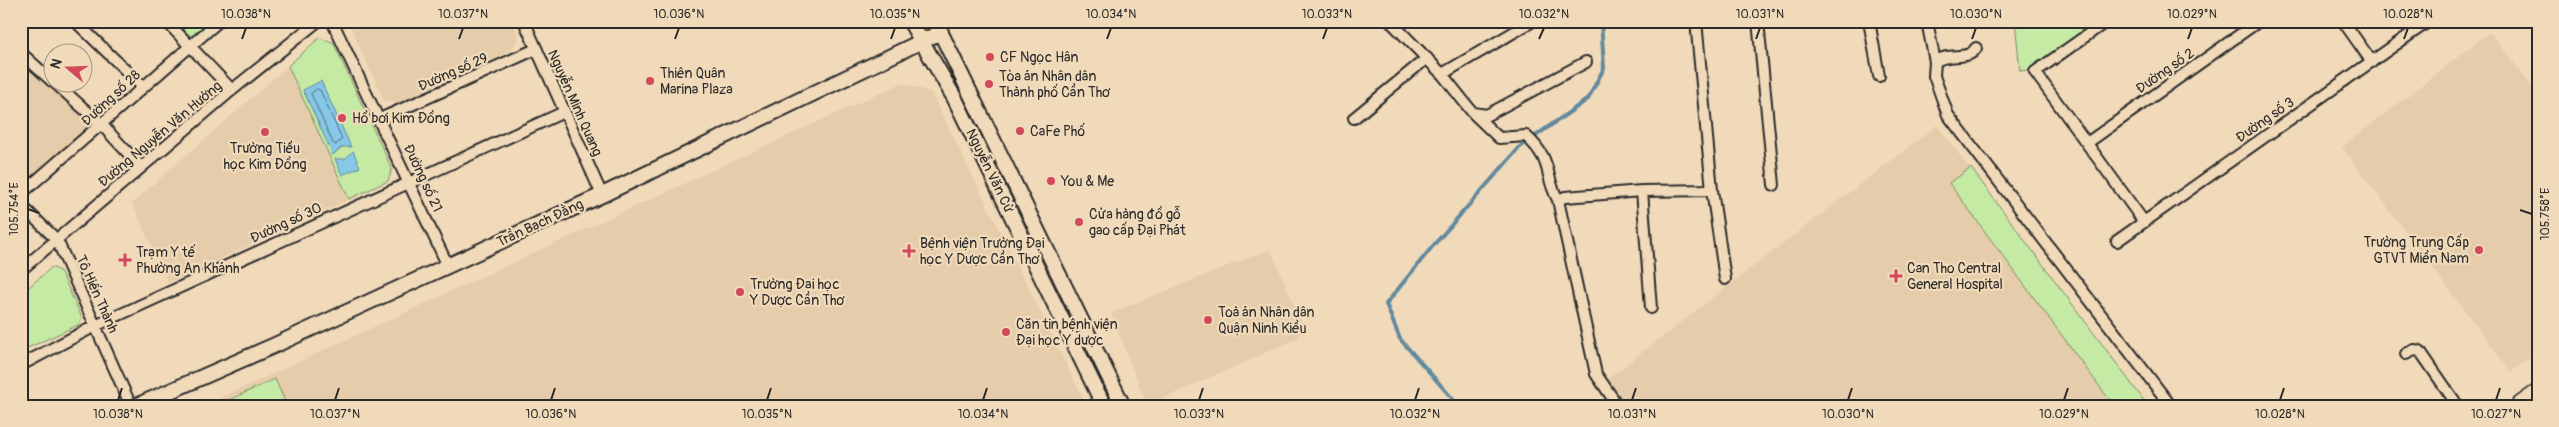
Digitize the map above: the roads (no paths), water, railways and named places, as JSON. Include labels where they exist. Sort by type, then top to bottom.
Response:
[{"type":"highway","points":[[2521,406],[2538,394]]},
{"type":"street","points":[[75,21],[143,87]]},
{"type":"street","points":[[166,21],[232,90]]},
{"type":"street","name":"Đường số 28","points":[[21,194],[219,21]]},
{"type":"street","name":"Đường Nguyễn Văn Hưởng","points":[[21,270],[232,90],[318,21]]},
{"type":"street","name":"Đường số 21","points":[[332,21],[448,266]]},
{"type":"street","name":"Nguyễn Minh Quang","points":[[524,21],[602,195]]},
{"type":"street","name":"Nguyễn Văn Cừ","points":[[910,21],[955,99],[1104,406]]},
{"type":"street","points":[[1442,74],[1533,21]]},
{"type":"street","points":[[1696,21],[1712,190],[1725,279]]},
{"type":"street","points":[[1758,21],[1774,185]]},
{"type":"street","points":[[1869,21],[1879,76]]},
{"type":"street","points":[[1927,21],[1935,62],[1934,76],[1948,115],[2171,406]]},
{"type":"street","points":[[2107,21],[2035,72],[2144,222]]},
{"type":"street","name":"Đường số 2","points":[[2087,144],[2259,21]]},
{"type":"street","points":[[2343,21],[2372,62]]},
{"type":"street","name":"Đường số 3","points":[[2117,241],[2429,21]]},
{"type":"street","points":[[1395,23],[1442,74],[1473,114],[1498,138],[1526,136],[1539,148],[1545,159],[1558,200],[1596,374],[1618,406]]},
{"type":"street","name":"Nguyễn Văn Cừ","points":[[938,27],[1123,406]]},
{"type":"street","name":"Trần Bạch Đằng","points":[[136,406],[602,195],[923,41],[938,27]]},
{"type":"street","points":[[1935,62],[1942,56],[1968,56],[1976,48]]},
{"type":"street","name":"Đường số 29","points":[[380,119],[536,50]]},
{"type":"street","points":[[21,53],[42,72]]},
{"type":"street","points":[[1354,118],[1427,58]]},
{"type":"street","points":[[1473,114],[1487,115],[1586,62]]},
{"type":"street","points":[[64,92],[102,125],[141,167]]},
{"type":"street","name":"Đường số 30","points":[[21,365],[95,326],[409,181],[564,112]]},
{"type":"street","points":[[1558,200],[1565,197],[1642,191],[1712,190]]},
{"type":"street","points":[[1642,191],[1651,308]]},
{"type":"street","name":"Tô Hiến Thành","points":[[21,205],[57,240],[131,406]]},
{"type":"street","points":[[2406,354],[2414,350],[2420,351],[2458,406]]},
{"type":"water","points":[[321,81],[351,147],[342,147],[333,155],[303,90]]},
{"type":"water","points":[[353,151],[360,167],[342,175],[335,159],[345,159]]},
{"type":"waterway","points":[[1459,406],[1400,339],[1386,304],[1432,247],[1520,147],[1588,99],[1604,68],[1601,21]]},
{"type":"place","name":"CF Ngọc Hân","points":[[990,57]]},
{"type":"place","name":"Thiên Quân Marina Plaza","points":[[650,81]]},
{"type":"place","name":"Tòa án Nhân dân Thành phố Cần Thơ","points":[[989,84]]},
{"type":"place","name":"Hồ bơi Kim Đồng","points":[[342,118]]},
{"type":"place","name":"CaFe Phố","points":[[1020,131]]},
{"type":"place","name":"Trường Tiểu học Kim Đồng","points":[[265,132]]},
{"type":"place","name":"You & Me","points":[[1051,181]]},
{"type":"place","name":"Cửa hàng đồ gỗ gao cấp Đại Phát","points":[[1079,222]]},
{"type":"place","name":"Trường Trung Cấp GTVT Miền Nam","points":[[2479,250]]},
{"type":"place","name":"Bệnh viện Trường Đại học Y Dược Cần Thơ","points":[[909,251]]},
{"type":"place","name":"Trạm Y tế Phường An Khánh","points":[[125,260]]},
{"type":"place","name":"Can Tho Central General Hospital","points":[[1896,276]]},
{"type":"place","name":"Trường Đại học Y Dược Cần Thơ","points":[[740,292]]},
{"type":"place","name":"Toà án Nhân dân Quận Ninh Kiều","points":[[1208,320]]},
{"type":"place","name":"Căn tin bệnh viện Đại học Y dược","points":[[1006,332]]}]
